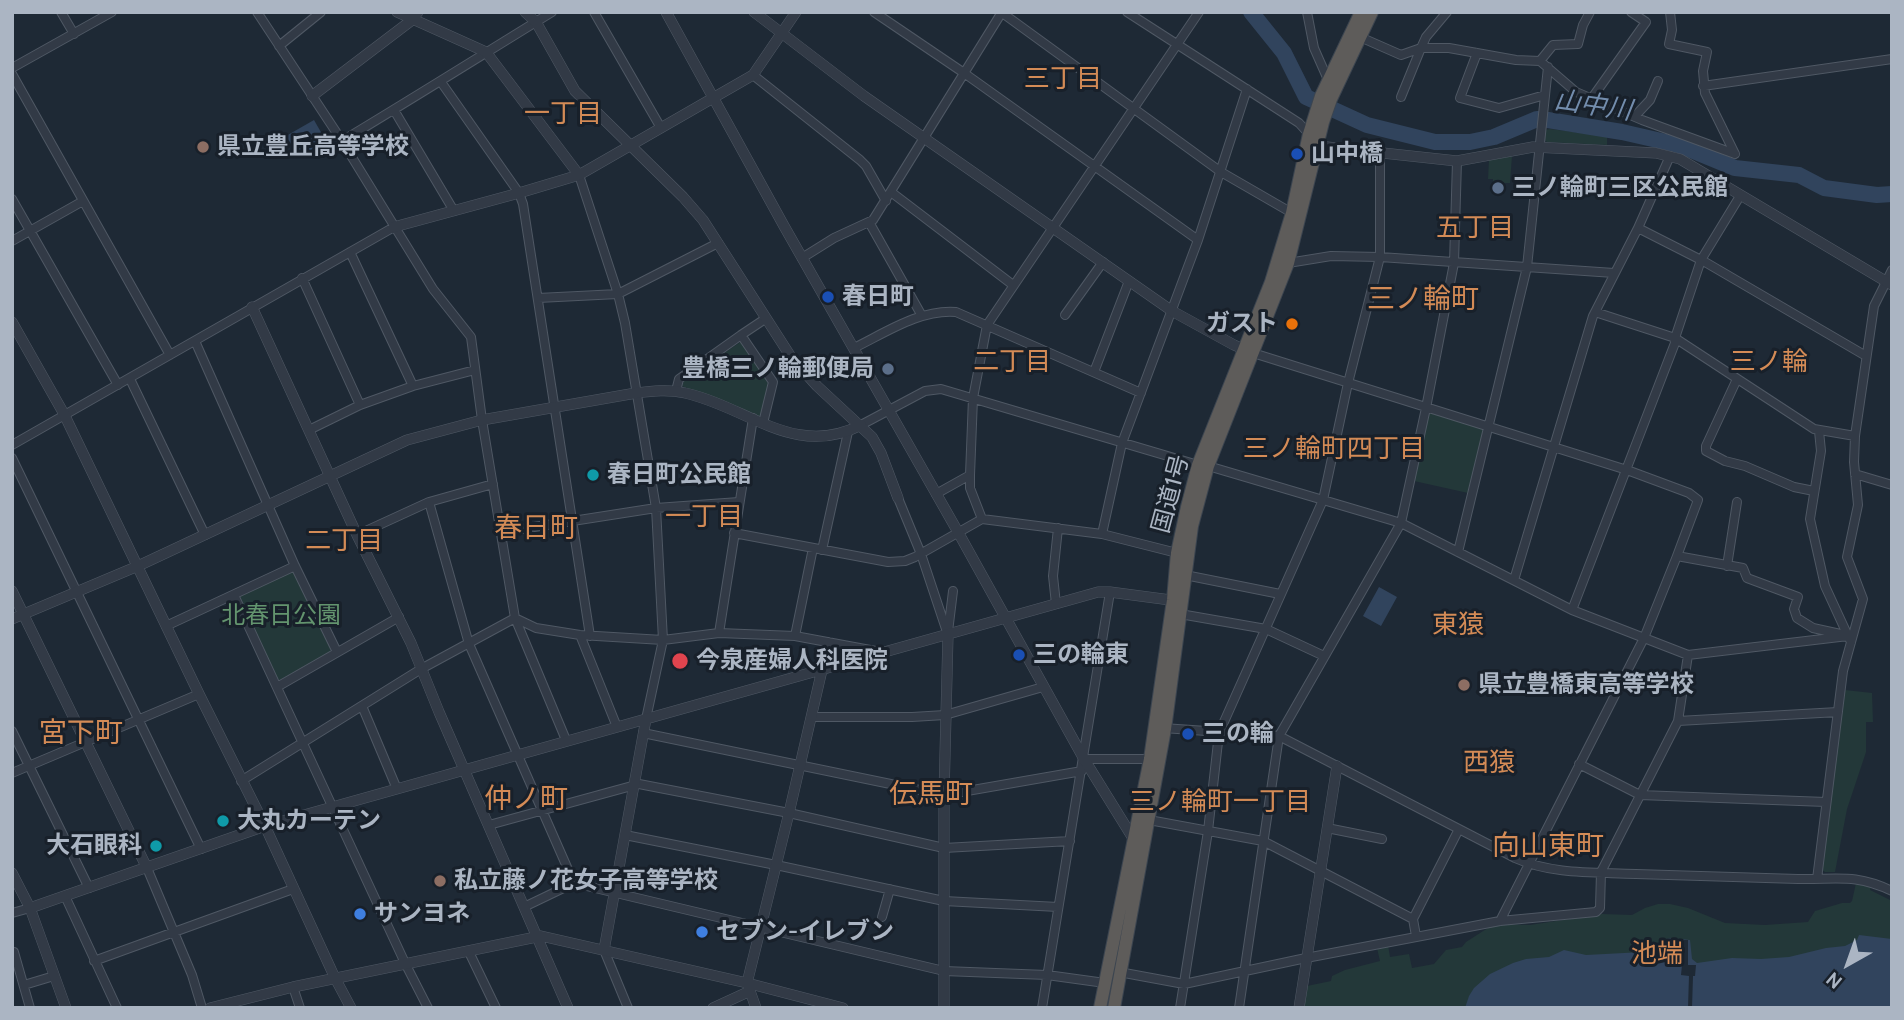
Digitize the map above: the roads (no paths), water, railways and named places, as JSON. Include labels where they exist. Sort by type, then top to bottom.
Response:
[{"type":"highway","name":"国道1号","points":[[1249,351],[1292,213],[1309,134],[1319,119],[1361,12]]},
{"type":"highway","name":"国道1号","points":[[1332,83],[1372,12]]},
{"type":"highway","name":"国道1号","points":[[1178,605],[1177,553],[1187,508],[1249,351],[1288,263],[1318,146],[1319,119]]},
{"type":"highway","name":"国道1号","points":[[1100,1008],[1139,845],[1149,820],[1178,605],[1203,465]]},
{"type":"highway","name":"国道1号","points":[[1114,1008],[1150,759],[1160,728]]},
{"type":"street","points":[[61,12],[74,34]]},
{"type":"street","points":[[12,68],[112,12]]},
{"type":"street","points":[[257,12],[342,141],[433,289],[471,337],[515,618],[566,740]]},
{"type":"street","points":[[279,46],[321,12]]},
{"type":"street","points":[[397,12],[415,16],[486,52],[579,175],[618,293],[625,323],[656,508],[663,640],[643,733],[604,950],[628,1008]]},
{"type":"street","points":[[525,12],[536,22],[575,91],[694,208],[800,368],[872,437],[881,453],[921,554],[948,635]]},
{"type":"street","points":[[342,141],[552,12]]},
{"type":"street","points":[[594,12],[661,128]]},
{"type":"street","points":[[666,12],[1043,687],[1084,759],[1139,845]]},
{"type":"street","points":[[754,12],[863,96],[1172,311],[1249,351],[1627,470],[1689,493],[1698,500],[1644,638],[1500,921]]},
{"type":"street","points":[[12,445],[394,227],[579,175],[753,75],[796,12]]},
{"type":"street","points":[[874,12],[1198,240]]},
{"type":"street","points":[[802,258],[834,238],[873,220],[1002,12],[1221,172],[1292,213]]},
{"type":"street","points":[[1127,12],[1299,123],[1309,134]]},
{"type":"street","points":[[982,519],[970,488],[970,475],[973,398],[987,325],[1199,12]]},
{"type":"street","points":[[1307,12],[1314,48],[1332,83]]},
{"type":"street","points":[[1401,97],[1426,37],[1447,12]]},
{"type":"street","points":[[1540,61],[1553,45],[1578,44],[1583,24],[1590,12]]},
{"type":"street","points":[[1592,98],[1646,22],[1630,12]]},
{"type":"street","points":[[1360,37],[1401,55],[1421,48],[1448,48],[1524,61],[1540,61],[1576,92],[1642,120],[1735,154],[1703,86],[1707,52],[1669,44],[1672,30],[1670,12]]},
{"type":"street","points":[[312,96],[415,16]]},
{"type":"street","points":[[1478,53],[1460,98],[1499,108],[1545,95]]},
{"type":"street","points":[[1703,86],[1892,59]]},
{"type":"street","points":[[1458,552],[1527,267],[1548,67]]},
{"type":"street","points":[[12,74],[170,355]]},
{"type":"street","points":[[753,75],[860,160],[886,201]]},
{"type":"street","points":[[1635,116],[1650,100],[1658,81]]},
{"type":"street","points":[[441,82],[519,193],[523,204],[590,636]]},
{"type":"street","points":[[1102,534],[1122,443],[1198,240],[1247,89]]},
{"type":"street","points":[[394,110],[454,211]]},
{"type":"street","points":[[1318,146],[1457,161],[1539,146],[1670,156],[1680,159],[1889,284]]},
{"type":"street","points":[[1180,1008],[1208,831],[1219,733],[1323,500],[1348,383],[1380,257],[1380,153]]},
{"type":"street","points":[[1514,580],[1595,312],[1638,228],[1670,156]]},
{"type":"street","points":[[1239,1008],[1279,736],[1401,523],[1454,262],[1457,161]]},
{"type":"street","points":[[891,192],[1013,285]]},
{"type":"street","points":[[1573,610],[1675,343],[1702,260],[1740,196]]},
{"type":"street","points":[[12,199],[118,385]]},
{"type":"street","points":[[12,241],[82,201]]},
{"type":"street","points":[[869,222],[922,316]]},
{"type":"street","points":[[1638,228],[1702,260],[1866,356]]},
{"type":"street","points":[[538,298],[618,293],[718,243]]},
{"type":"street","points":[[350,252],[413,386]]},
{"type":"street","points":[[1288,263],[1331,256],[1380,257],[1614,273]]},
{"type":"street","points":[[1065,315],[1103,262]]},
{"type":"street","points":[[1817,879],[1843,671],[1849,639],[1863,599],[1847,557],[1858,505],[1855,436],[1874,306],[1889,284],[1892,270]]},
{"type":"street","points":[[302,278],[360,405]]},
{"type":"street","points":[[1094,372],[1129,281]]},
{"type":"street","points":[[252,307],[357,535],[399,617],[568,1008]]},
{"type":"street","points":[[854,348],[922,316],[938,312],[956,312],[1142,393]]},
{"type":"street","points":[[1595,312],[1675,338],[1814,429],[1855,436]]},
{"type":"street","points":[[676,391],[679,379],[765,318]]},
{"type":"street","points":[[12,322],[64,414],[351,1008]]},
{"type":"street","points":[[719,633],[739,502],[758,420],[773,382],[741,335]]},
{"type":"street","points":[[195,341],[295,566],[337,652]]},
{"type":"street","points":[[309,430],[360,405],[413,386],[475,370]]},
{"type":"street","points":[[130,379],[205,535]]},
{"type":"street","points":[[1737,379],[1706,451],[1794,487],[1814,491]]},
{"type":"street","points":[[12,619],[138,566],[407,440],[482,420],[636,393],[676,391],[705,399],[793,435],[832,436],[848,432],[925,391],[941,390],[1401,523],[1573,610],[1688,655],[1849,639]]},
{"type":"street","points":[[1819,431],[1821,451],[1810,519],[1825,586],[1849,639]]},
{"type":"street","points":[[795,636],[848,432]]},
{"type":"street","points":[[12,458],[201,849]]},
{"type":"street","points":[[1855,474],[1892,485]]},
{"type":"street","points":[[936,494],[970,475]]},
{"type":"street","points":[[357,535],[429,502],[493,484]]},
{"type":"street","points":[[429,502],[469,643],[575,883]]},
{"type":"street","points":[[502,532],[656,508],[739,502]]},
{"type":"street","points":[[1727,566],[1737,502]]},
{"type":"street","points":[[734,533],[888,562],[905,561],[921,554],[982,519],[1102,534],[1177,553]]},
{"type":"street","points":[[1056,604],[1053,576],[1058,528]]},
{"type":"street","points":[[1677,556],[1744,568],[1747,578],[1798,597],[1794,614],[1805,624],[1849,639]]},
{"type":"street","points":[[166,626],[295,566]]},
{"type":"street","points":[[1185,575],[1280,594]]},
{"type":"street","points":[[12,591],[147,868],[192,975],[202,1008]]},
{"type":"street","points":[[944,1008],[945,715],[948,635],[953,592]]},
{"type":"street","points":[[12,913],[265,826],[1098,592],[1178,605],[1266,629],[1324,656]]},
{"type":"street","points":[[1042,1008],[1110,592]]},
{"type":"street","points":[[234,596],[428,1008]]},
{"type":"street","points":[[277,687],[399,617]]},
{"type":"street","points":[[242,781],[362,705],[515,618]]},
{"type":"street","points":[[515,618],[536,628],[590,636],[663,640],[719,633],[795,636],[881,652]]},
{"type":"street","points":[[580,635],[617,727]]},
{"type":"street","points":[[756,1008],[749,987],[828,642]]},
{"type":"street","points":[[1119,972],[1184,984],[1500,921],[1596,912],[1600,908],[1601,872],[1678,721],[1688,655]]},
{"type":"street","points":[[811,717],[945,715],[1043,687]]},
{"type":"street","points":[[12,773],[199,694]]},
{"type":"street","points":[[362,705],[397,789]]},
{"type":"street","points":[[1678,721],[1838,712]]},
{"type":"street","points":[[1160,728],[1279,736],[1529,864],[1558,871],[1817,879],[1847,877],[1875,883],[1892,891]]},
{"type":"street","points":[[12,731],[89,888]]},
{"type":"street","points":[[643,733],[944,795],[1082,771]]},
{"type":"street","points":[[1084,759],[1150,759]]},
{"type":"street","points":[[1579,764],[1640,794],[1826,802]]},
{"type":"street","points":[[1299,1008],[1337,766]]},
{"type":"street","points":[[489,825],[634,784],[789,813],[944,848],[1070,841]]},
{"type":"street","points":[[1149,820],[1263,841],[1413,919]]},
{"type":"street","points":[[1327,828],[1382,839]]},
{"type":"street","points":[[1416,936],[1413,919],[1459,829]]},
{"type":"street","points":[[625,835],[944,901],[1058,907]]},
{"type":"street","points":[[12,873],[30,908],[66,1008]]},
{"type":"street","points":[[524,907],[575,883],[944,971],[1047,975],[1105,983]]},
{"type":"street","points":[[94,961],[293,889]]},
{"type":"street","points":[[882,917],[890,890]]},
{"type":"street","points":[[65,896],[117,1008]]},
{"type":"street","points":[[211,1008],[245,1003],[293,987],[541,936],[811,1004],[843,1008]]},
{"type":"street","points":[[12,952],[30,1008]]},
{"type":"street","points":[[469,952],[496,1008]]},
{"type":"street","points":[[24,985],[54,976]]},
{"type":"street","points":[[293,987],[300,1008]]},
{"type":"street","points":[[713,1008],[749,987]]},
{"type":"water","points":[[314,120],[326,141],[299,157],[286,136]]},
{"type":"water","points":[[1379,587],[1397,597],[1381,626],[1363,616]]},
{"type":"water","points":[[1859,935],[1892,939],[1892,1008],[1465,1008],[1474,988],[1490,974],[1513,963],[1549,957],[1564,950],[1586,955],[1662,951],[1663,940],[1670,938],[1690,940],[1692,959],[1697,963],[1732,958],[1789,957],[1845,946],[1857,940]]},
{"type":"waterway","name":"山中川","points":[[1251,12],[1284,53],[1306,97],[1367,125],[1435,142],[1470,142],[1494,137],[1537,119],[1548,120],[1679,145],[1735,168],[1799,175],[1824,188],[1877,195],[1892,194]]},
{"type":"place","name":"県立豊丘高等学校","points":[[203,147]]},
{"type":"place","name":"山中橋","points":[[1297,154]]},
{"type":"place","name":"三ノ輪町三区公民館","points":[[1498,188]]},
{"type":"place","name":"春日町","points":[[828,297]]},
{"type":"place","name":"ガスト","points":[[1292,324]]},
{"type":"place","name":"豊橋三ノ輪郵便局","points":[[888,369]]},
{"type":"place","name":"春日町公民館","points":[[593,475]]},
{"type":"place","name":"三の輪東","points":[[1019,655]]},
{"type":"place","name":"今泉産婦人科医院","points":[[680,661]]},
{"type":"place","name":"県立豊橋東高等学校","points":[[1464,685]]},
{"type":"place","name":"三の輪","points":[[1188,734]]},
{"type":"place","name":"大丸カーテン","points":[[223,821]]},
{"type":"place","name":"大石眼科","points":[[156,846]]},
{"type":"place","name":"私立藤ノ花女子高等学校","points":[[440,881]]},
{"type":"place","name":"サンヨネ","points":[[360,914]]},
{"type":"place","name":"セブン-イレブン","points":[[702,932]]},
{"type":"district","name":"三丁目","points":[[1063,79]]},
{"type":"district","name":"一丁目","points":[[563,114]]},
{"type":"district","name":"五丁目","points":[[1475,228]]},
{"type":"district","name":"三ノ輪町","points":[[1423,300]]},
{"type":"district","name":"二丁目","points":[[1012,362]]},
{"type":"district","name":"三ノ輪","points":[[1769,362]]},
{"type":"district","name":"三ノ輪町四丁目","points":[[1334,449]]},
{"type":"district","name":"一丁目","points":[[704,517]]},
{"type":"district","name":"春日町","points":[[536,529]]},
{"type":"district","name":"二丁目","points":[[344,541]]},
{"type":"district","name":"東猿","points":[[1458,625]]},
{"type":"district","name":"宮下町","points":[[81,734]]},
{"type":"district","name":"西猿","points":[[1489,763]]},
{"type":"district","name":"伝馬町","points":[[931,795]]},
{"type":"district","name":"仲ノ町","points":[[526,800]]},
{"type":"district","name":"三ノ輪町一丁目","points":[[1220,802]]},
{"type":"district","name":"向山東町","points":[[1548,847]]},
{"type":"district","name":"池端","points":[[1657,954]]},
{"type":"park label","name":"北春日公園","points":[[281,616]]}]
